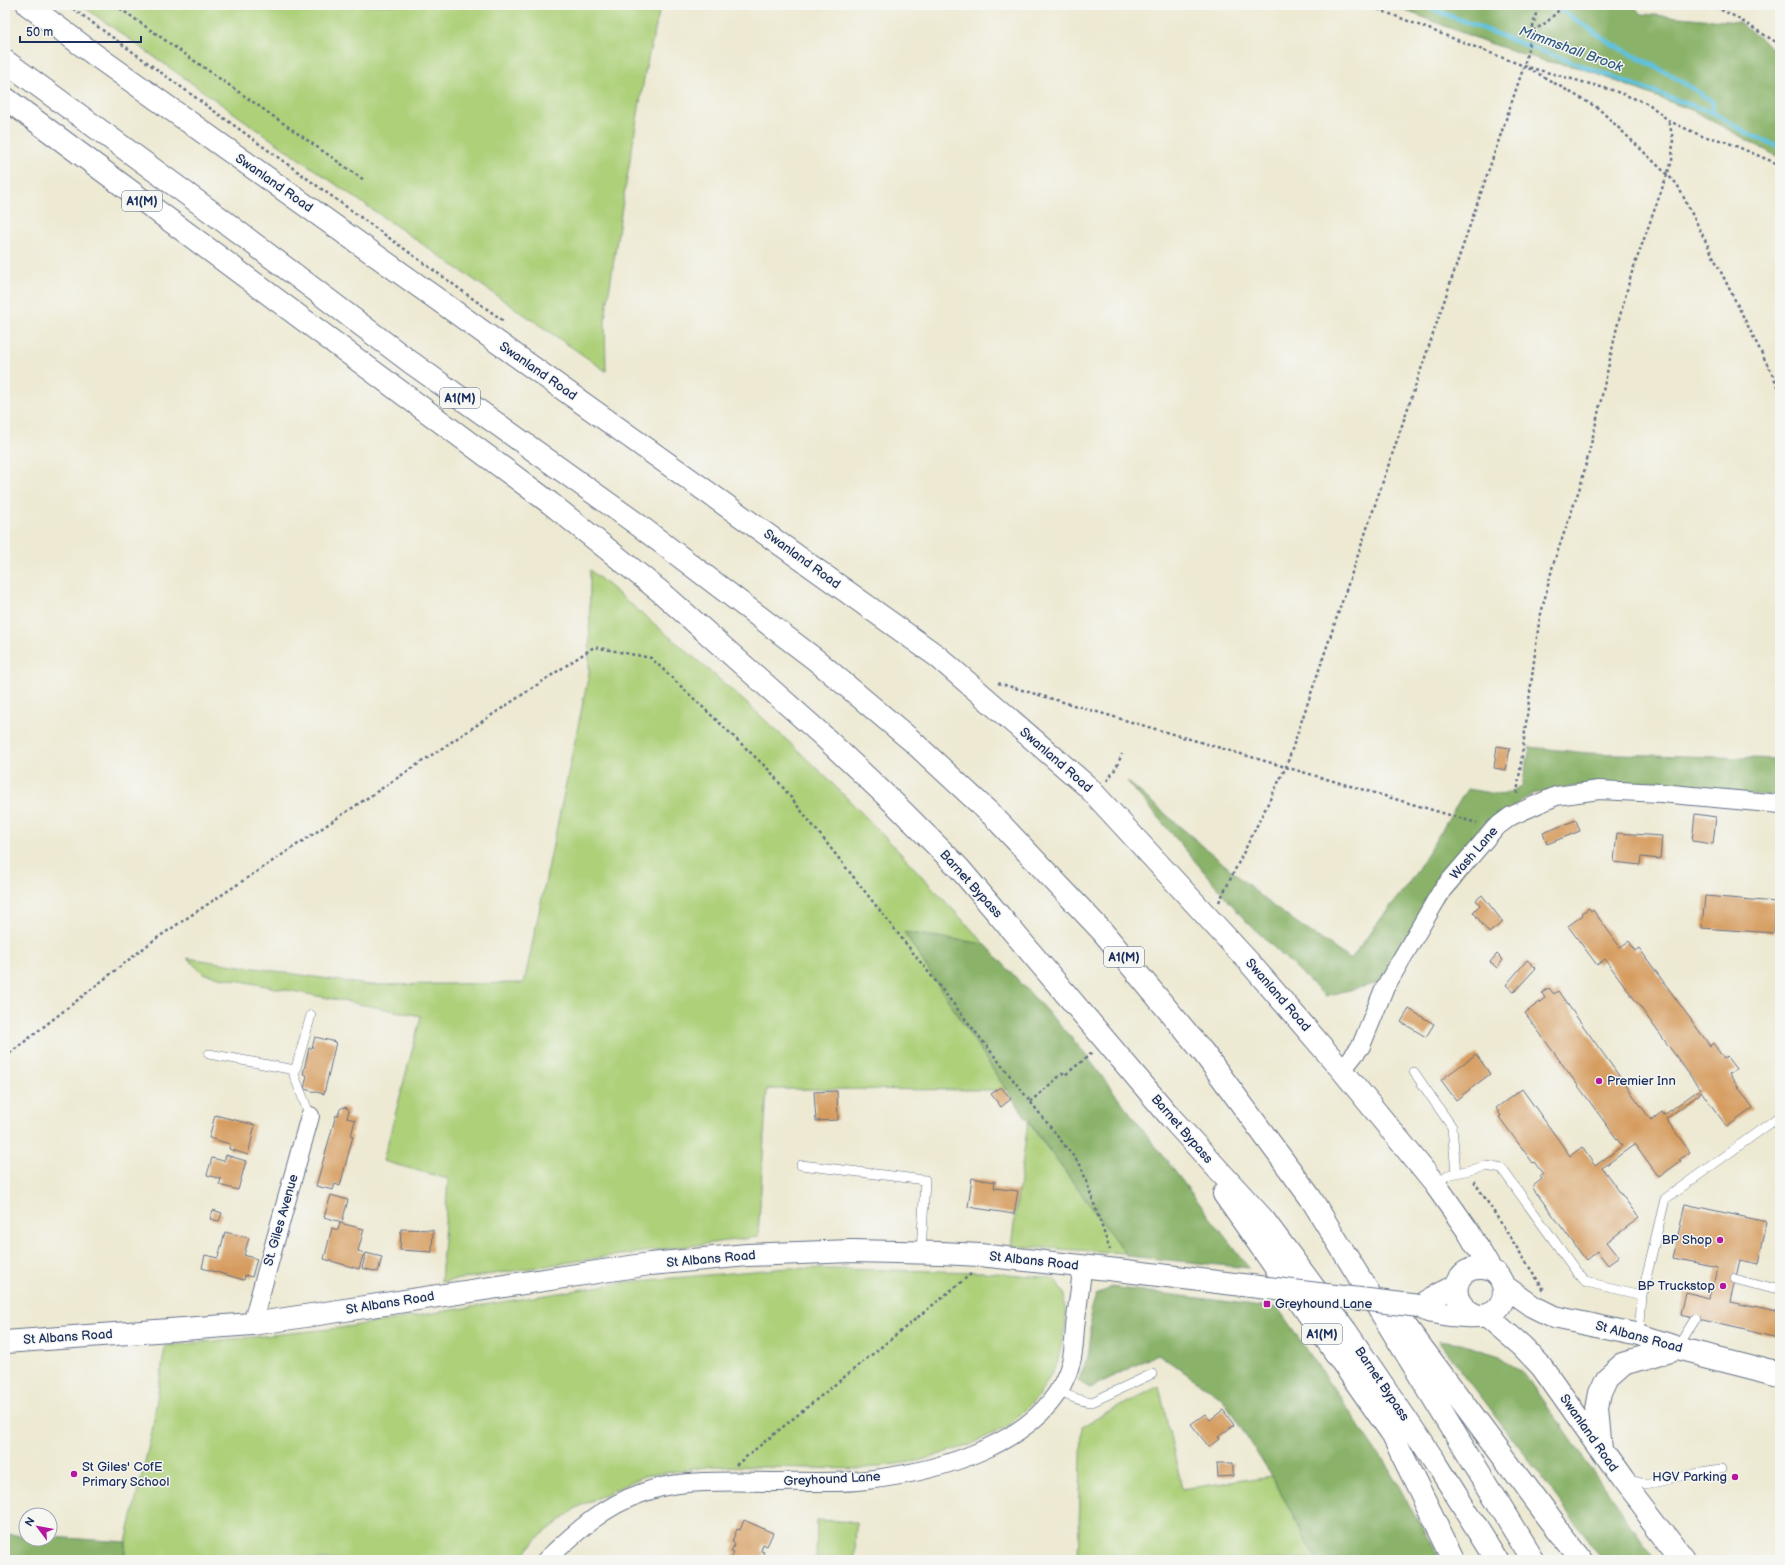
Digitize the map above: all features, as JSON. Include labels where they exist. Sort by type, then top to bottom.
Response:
[{"type":"main road","name":"Swanland Road","points":[[28,5],[101,60],[937,656],[1096,795],[1248,961],[1342,1070],[1435,1184],[1468,1231],[1481,1270]]},
{"type":"main road","name":"A1(M)","points":[[5,61],[217,216],[409,360],[637,524],[816,660],[911,740],[994,818],[1102,931],[1204,1052],[1551,1521],[1582,1560]]},
{"type":"main road","name":"Barnet Bypass","points":[[5,98],[550,502],[662,593],[822,734],[958,868],[1172,1119],[1264,1220],[1346,1331],[1438,1466],[1497,1560]]},
{"type":"main road","name":"A1(M)","points":[[1172,1119],[1391,1432],[1454,1560]]},
{"type":"main road","name":"A1(M)","points":[[1310,1196],[1533,1560]]},
{"type":"main road","name":"St Albans Road","points":[[5,1342],[252,1324],[650,1264],[747,1255],[852,1251],[980,1255],[1419,1306],[1431,1312],[1481,1315]]},
{"type":"main road","points":[[1481,1270],[1496,1274],[1504,1286],[1503,1301],[1493,1312],[1481,1315],[1462,1307],[1458,1300],[1457,1286],[1460,1279],[1481,1270]]},
{"type":"main road","points":[[1419,1306],[1430,1298],[1457,1286]]},
{"type":"main road","name":"St Albans Road","points":[[1504,1286],[1532,1306],[1554,1317],[1640,1335],[1678,1348],[1780,1374]]},
{"type":"main road","name":"Swanland Road","points":[[1481,1315],[1522,1346],[1542,1367],[1621,1479],[1683,1560]]},
{"type":"main road","points":[[1601,1450],[1597,1409],[1600,1393],[1607,1378],[1623,1364],[1678,1348]]},
{"type":"street","name":"Wash Lane","points":[[1342,1070],[1361,1046],[1384,989],[1439,895],[1495,828],[1511,816],[1556,796],[1599,790],[1661,793],[1780,804]]},
{"type":"street","name":"St. Giles Avenue","points":[[252,1324],[310,1116]]},
{"type":"street","name":"Greyhound Lane","points":[[546,1560],[580,1528],[609,1507],[641,1493],[678,1484],[865,1480],[908,1474],[986,1449],[1015,1434],[1036,1419],[1059,1390],[1071,1362],[1082,1266]]},
{"type":"lane","points":[[310,1116],[294,1075],[311,1015]]},
{"type":"lane","points":[[209,1054],[295,1070]]},
{"type":"lane","points":[[1414,1072],[1452,1127],[1456,1173]]},
{"type":"lane","points":[[1640,1335],[1642,1295],[1665,1199],[1780,1116]]},
{"type":"lane","points":[[801,1165],[924,1180],[922,1253]]},
{"type":"lane","points":[[1435,1184],[1448,1175],[1487,1166],[1502,1169],[1576,1271],[1586,1282],[1642,1295]]},
{"type":"lane","points":[[1735,1279],[1780,1291]]},
{"type":"lane","points":[[1678,1348],[1696,1319]]},
{"type":"lane","points":[[1059,1390],[1071,1398],[1092,1402],[1152,1374]]},
{"type":"lane","points":[[1621,1479],[1646,1484],[1693,1473],[1722,1469]]},
{"type":"path","points":[[115,5],[364,180]]},
{"type":"path","points":[[1367,5],[1524,66],[1612,90],[1649,104],[1669,122],[1702,136],[1724,141],[1771,161],[1780,167]]},
{"type":"path","points":[[1218,904],[1286,767],[1528,54],[1538,5]]},
{"type":"path","points":[[1533,31],[1547,22],[1564,5]]},
{"type":"path","points":[[1710,5],[1732,15],[1776,42],[1780,49]]},
{"type":"path","points":[[1524,66],[1598,108],[1677,184],[1780,390]]},
{"type":"path","points":[[1511,816],[1519,785],[1539,622],[1553,565],[1581,484],[1617,327],[1631,275],[1672,161],[1673,139],[1669,122]]},
{"type":"path","points":[[5,1056],[154,940],[594,647],[651,658],[770,771],[1081,1166],[1117,1270]]},
{"type":"path","points":[[996,682],[1495,828]]},
{"type":"path","points":[[1096,795],[1116,768],[1122,754]]},
{"type":"path","points":[[1030,1102],[1063,1073],[1065,1075],[1086,1058]]},
{"type":"path","points":[[1467,1171],[1545,1292]]},
{"type":"path","points":[[724,1482],[734,1466],[978,1268],[980,1255]]},
{"type":"green space","points":[[81,5],[661,5],[646,67],[621,213],[605,319],[606,371],[289,152]]},
{"type":"green space","points":[[1391,5],[1632,5],[1642,14],[1739,22],[1780,54],[1780,158],[1694,111],[1581,68],[1544,61],[1486,42]]},
{"type":"green space","points":[[590,570],[709,670],[805,757],[884,836],[985,944],[904,932],[1006,1090],[767,1089],[758,1237],[597,1258],[441,1282],[448,1179],[383,1161],[421,1016],[204,974],[187,958],[369,985],[524,983],[589,674]]},
{"type":"green space","points":[[1530,747],[1587,753],[1780,759],[1780,796],[1594,783],[1532,794],[1509,809],[1379,983],[1325,996],[1245,920],[1127,781],[1274,907],[1350,959],[1413,877],[1467,789],[1502,795],[1522,786]]},
{"type":"green space","points":[[904,932],[985,944],[1078,1045],[1249,1268],[1127,1256],[1006,1090]]},
{"type":"green space","points":[[1028,1122],[1125,1253],[1011,1246]]},
{"type":"green space","points":[[788,1268],[984,1272],[1054,1278],[1064,1293],[1066,1323],[1057,1364],[1038,1397],[1010,1425],[970,1445],[918,1461],[860,1469],[713,1466],[644,1476],[576,1508],[538,1538],[518,1560],[124,1560],[126,1542],[152,1432],[165,1346],[340,1328],[627,1282]]},
{"type":"green space","points":[[1111,1287],[1278,1308],[1388,1467],[1440,1560],[1317,1560],[1272,1476],[1223,1399],[1158,1354],[1090,1388],[1078,1381],[1088,1357],[1091,1334],[1091,1311],[1096,1295]]},
{"type":"green space","points":[[1438,1341],[1461,1344],[1500,1356],[1522,1371],[1655,1560],[1604,1560]]},
{"type":"green space","points":[[1159,1386],[1182,1489],[1272,1476],[1317,1560],[1078,1560],[1082,1426]]},
{"type":"green space","points":[[817,1520],[856,1522],[855,1560],[816,1560]]},
{"type":"green space","points":[[5,1534],[18,1535],[18,1547],[58,1547],[58,1538],[126,1542],[124,1560],[5,1560]]},
{"type":"building","points":[[1497,746],[1510,748],[1506,770],[1494,768]]},
{"type":"building","points":[[1695,814],[1716,817],[1713,844],[1692,841]]},
{"type":"building","points":[[1576,820],[1580,831],[1547,844],[1543,833]]},
{"type":"building","points":[[1617,833],[1662,836],[1660,859],[1641,857],[1640,865],[1614,862]]},
{"type":"building","points":[[1482,895],[1503,922],[1489,933],[1473,912],[1480,905],[1476,900]]},
{"type":"building","points":[[1705,896],[1776,902],[1774,933],[1702,928]]},
{"type":"building","name":"Premier Inn","points":[[1589,908],[1591,911],[1593,910],[1620,947],[1629,941],[1635,951],[1639,948],[1710,1046],[1713,1043],[1724,1059],[1727,1057],[1736,1069],[1729,1074],[1753,1108],[1727,1127],[1701,1091],[1699,1093],[1700,1094],[1666,1119],[1690,1152],[1679,1160],[1681,1161],[1659,1177],[1635,1144],[1602,1168],[1639,1218],[1607,1242],[1619,1257],[1608,1265],[1597,1251],[1586,1260],[1532,1187],[1542,1179],[1540,1176],[1543,1174],[1499,1117],[1501,1116],[1496,1108],[1522,1089],[1570,1156],[1582,1147],[1595,1166],[1622,1146],[1525,1013],[1545,998],[1542,993],[1549,988],[1554,994],[1558,991],[1651,1120],[1662,1112],[1664,1115],[1700,1089],[1605,959],[1597,965],[1568,926],[1583,915],[1582,913]]},
{"type":"building","points":[[1497,954],[1503,960],[1497,968],[1490,962]]},
{"type":"building","points":[[1527,960],[1536,968],[1514,992],[1506,985]]},
{"type":"building","points":[[1409,1009],[1434,1024],[1426,1037],[1401,1022]]},
{"type":"building","points":[[315,1037],[336,1042],[324,1094],[304,1089],[307,1075],[303,1074],[309,1048],[312,1048]]},
{"type":"building","points":[[1476,1054],[1490,1074],[1456,1100],[1441,1080]]},
{"type":"building","points":[[1001,1087],[1011,1099],[1001,1107],[991,1094]]},
{"type":"building","points":[[837,1091],[838,1120],[816,1121],[814,1092]]},
{"type":"building","points":[[344,1107],[349,1111],[347,1118],[355,1120],[351,1136],[353,1136],[340,1186],[335,1184],[333,1190],[316,1186],[336,1115],[338,1116],[340,1109]]},
{"type":"building","points":[[215,1115],[255,1125],[248,1155],[229,1149],[230,1144],[209,1138]]},
{"type":"building","points":[[226,1155],[246,1161],[238,1190],[219,1185],[221,1179],[207,1175],[212,1158],[224,1161]]},
{"type":"building","points":[[972,1178],[995,1182],[994,1188],[1018,1191],[1014,1214],[968,1207]]},
{"type":"building","points":[[331,1195],[348,1200],[342,1222],[324,1217]]},
{"type":"building","points":[[1685,1204],[1767,1222],[1758,1264],[1740,1260],[1730,1302],[1780,1313],[1780,1338],[1680,1315],[1685,1292],[1710,1298],[1717,1267],[1673,1258]]},
{"type":"building","points":[[213,1210],[222,1213],[219,1221],[210,1219]]},
{"type":"building","points":[[340,1223],[364,1229],[358,1251],[364,1253],[359,1269],[324,1259],[332,1228],[338,1230]]},
{"type":"building","points":[[401,1229],[433,1230],[432,1252],[400,1250]]},
{"type":"building","points":[[225,1232],[249,1238],[244,1255],[257,1259],[252,1277],[245,1275],[244,1280],[202,1268],[205,1255],[218,1258]]},
{"type":"building","points":[[366,1253],[382,1257],[378,1272],[362,1268]]},
{"type":"building","points":[[1223,1410],[1234,1425],[1218,1437],[1220,1438],[1209,1447],[1191,1424],[1205,1414],[1210,1420]]},
{"type":"building","points":[[1217,1463],[1233,1463],[1233,1476],[1218,1477]]},
{"type":"building","points":[[744,1520],[773,1533],[767,1546],[763,1544],[761,1551],[764,1552],[761,1559],[758,1557],[757,1560],[731,1559],[734,1553],[731,1552],[735,1543],[732,1542],[737,1529],[740,1530]]},
{"type":"waterway","name":"Mimmshall Brook","points":[[1422,5],[1533,48],[1713,113],[1749,134],[1780,147]]},
{"type":"waterway","name":"Mimmshall Brook","points":[[1541,5],[1560,9],[1610,43],[1671,75],[1712,101],[1713,113]]},
{"type":"place","name":"Premier Inn","points":[[1599,1081]]},
{"type":"place","name":"BP Shop","points":[[1720,1240]]},
{"type":"place","name":"BP Truckstop","points":[[1723,1286]]},
{"type":"place","name":"Greyhound Lane","points":[[1267,1304]]},
{"type":"place","name":"St Giles' CofE Primary School","points":[[74,1474]]},
{"type":"place","name":"HGV Parking","points":[[1735,1477]]}]
